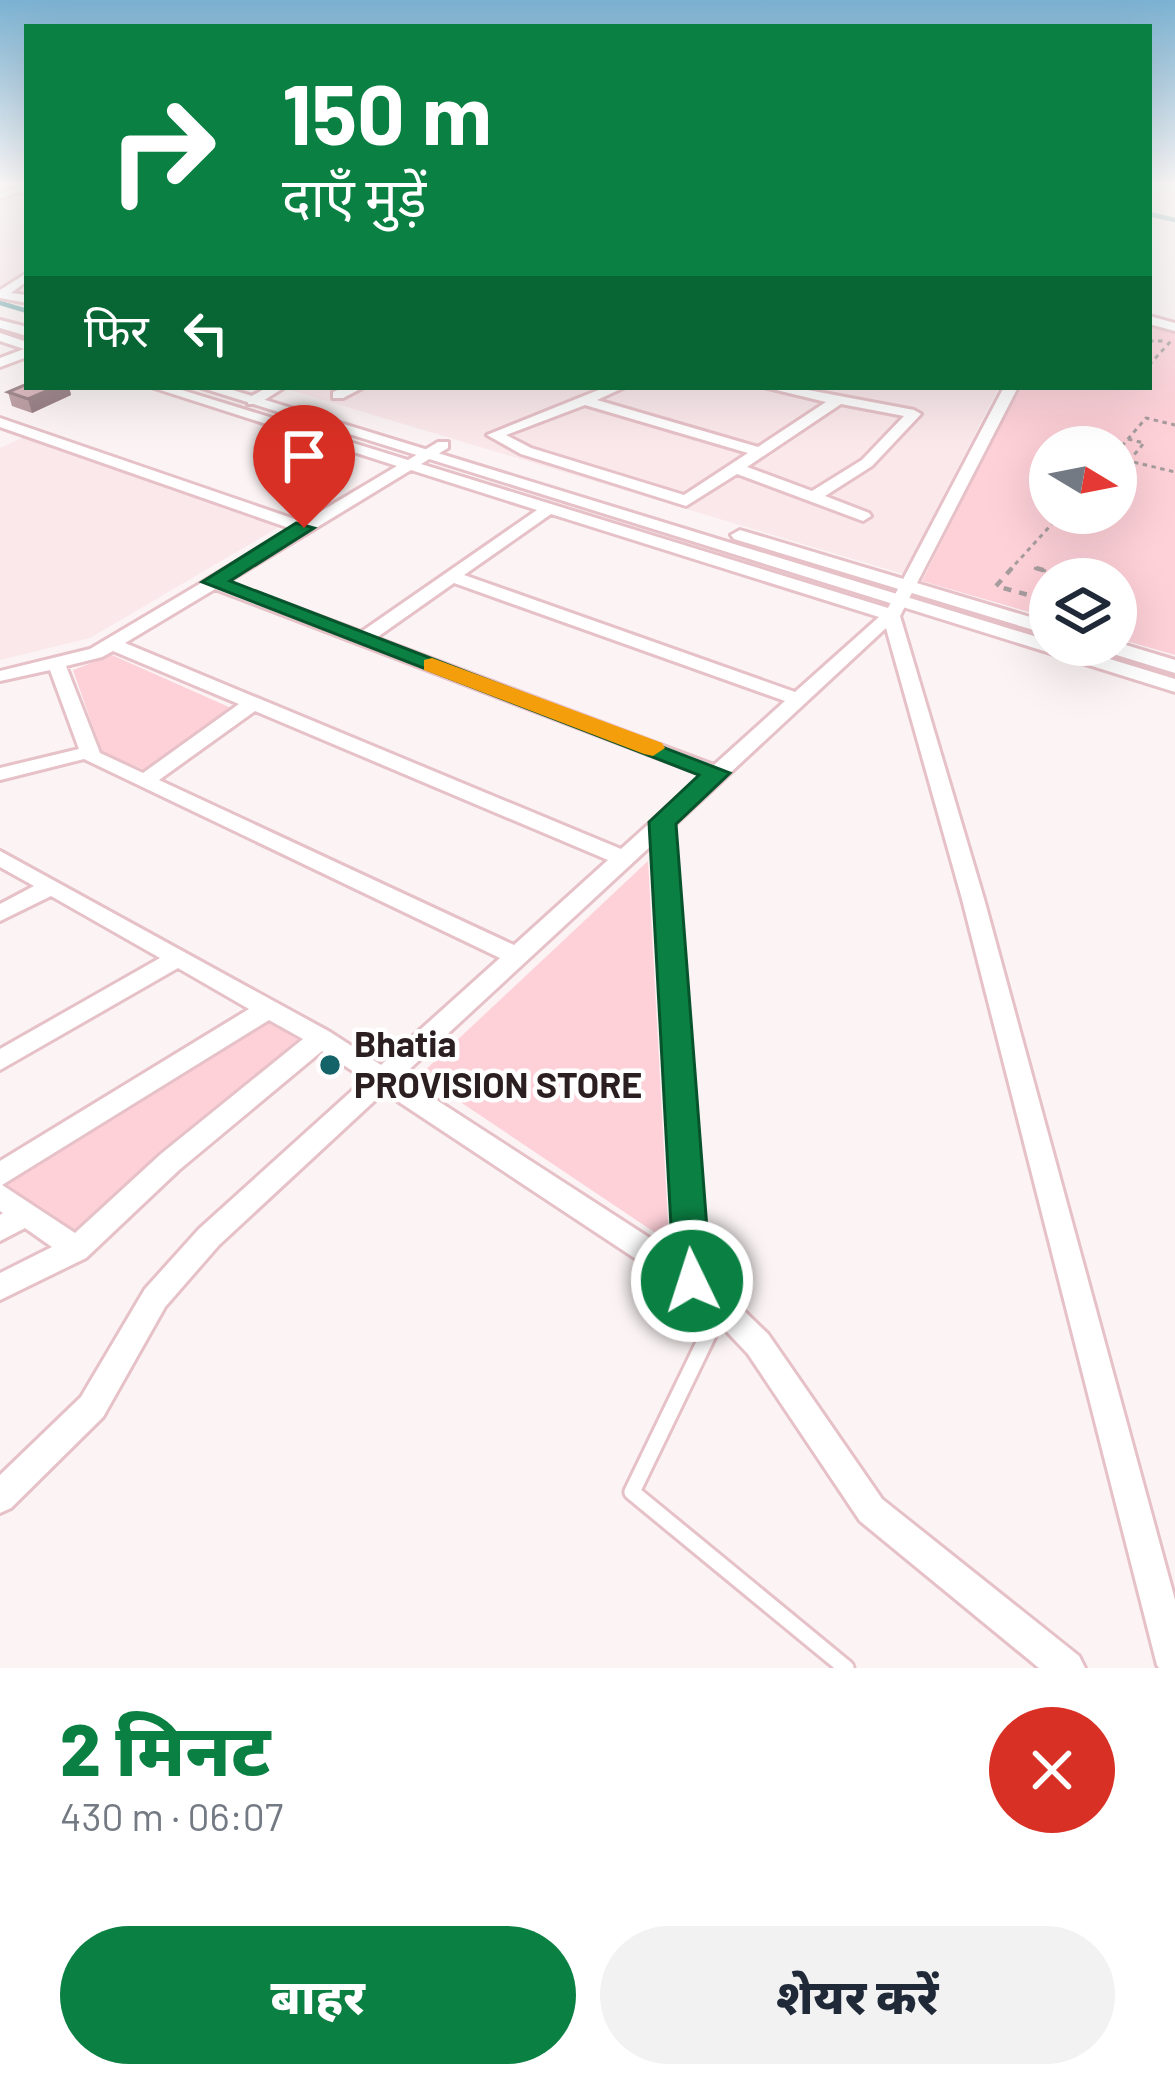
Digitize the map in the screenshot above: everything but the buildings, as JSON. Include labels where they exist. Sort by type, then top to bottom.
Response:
[{"type":"street","points":[[24,278],[1,295],[24,299]]},
{"type":"street","points":[[170,390],[426,454],[1175,686]]},
{"type":"street","points":[[338,395],[349,390]]},
{"type":"street","points":[[612,390],[494,435],[526,452],[686,501],[838,400]]},
{"type":"street","points":[[786,390],[914,414],[867,464],[812,498]]},
{"type":"street","points":[[0,1497],[92,1407],[155,1298],[209,1237],[386,1079],[900,601],[1009,390]]},
{"type":"street","points":[[262,392],[426,454],[550,508],[900,601],[1029,624]]},
{"type":"street","points":[[590,402],[760,452]]},
{"type":"street","points":[[0,422],[304,528]]},
{"type":"street","points":[[0,443],[26,431]]},
{"type":"street","points":[[0,676],[112,644],[426,454]]},
{"type":"street","points":[[738,470],[862,516]]},
{"type":"street","points":[[362,638],[550,508]]},
{"type":"street","points":[[450,576],[798,699]]},
{"type":"street","points":[[213,582],[717,773]]},
{"type":"street","points":[[900,601],[967,877],[1175,1665]]},
{"type":"street","points":[[112,644],[623,858]]},
{"type":"street","points":[[1137,655],[1175,667]]},
{"type":"street","points":[[56,662],[90,752],[516,956]]},
{"type":"street","points":[[145,781],[253,703]]},
{"type":"street","points":[[0,774],[90,752]]},
{"type":"street","points":[[662,822],[692,1281]]},
{"type":"street","points":[[0,858],[321,1038],[692,1281],[758,1345],[871,1510],[1067,1668]]},
{"type":"street","points":[[0,913],[50,886]]},
{"type":"street","points":[[0,1061],[176,958]]},
{"type":"street","points":[[0,1175],[266,1010]]},
{"type":"street","points":[[0,1287],[76,1249],[170,1162],[321,1038]]},
{"type":"street","points":[[0,1196],[76,1249]]},
{"type":"street","points":[[0,1229],[26,1214]]},
{"type":"lane","points":[[722,1307],[632,1492],[847,1668]]},
{"type":"path","points":[[1152,362],[1173,334]]},
{"type":"path","points":[[1165,349],[1175,351]]},
{"type":"path","points":[[1137,428],[1146,418],[1175,424]]},
{"type":"path","points":[[1137,462],[1175,472]]},
{"type":"path","points":[[1029,595],[996,586],[1043,534]]},
{"type":"shaded area","points":[[0,263],[24,263],[24,305],[0,299]]},
{"type":"shaded area","points":[[1152,327],[1175,332],[1175,655],[1137,644],[1137,558],[1029,558],[1029,612],[922,581],[1018,390],[1152,390]]},
{"type":"shaded area","points":[[290,390],[997,390],[903,574]]},
{"type":"shaded area","points":[[24,437],[279,527],[90,638],[0,660],[0,448]]},
{"type":"shaded area","points":[[112,655],[231,708],[145,770],[102,753],[73,670]]},
{"type":"shaded area","points":[[648,861],[669,1242],[420,1075]]},
{"type":"shaded area","points":[[266,1010],[304,1041],[69,1244],[0,1196],[0,1175]]},
{"type":"waterway","points":[[0,303],[24,310]]},
{"type":"slow traffic","points":[[432,665],[653,748]]},
{"type":"place","name":"Bhatia PROVISION STORE","points":[[330,1065]]},
{"type":"route","points":[[304,528],[213,582],[717,773],[662,822],[692,1281]]}]
